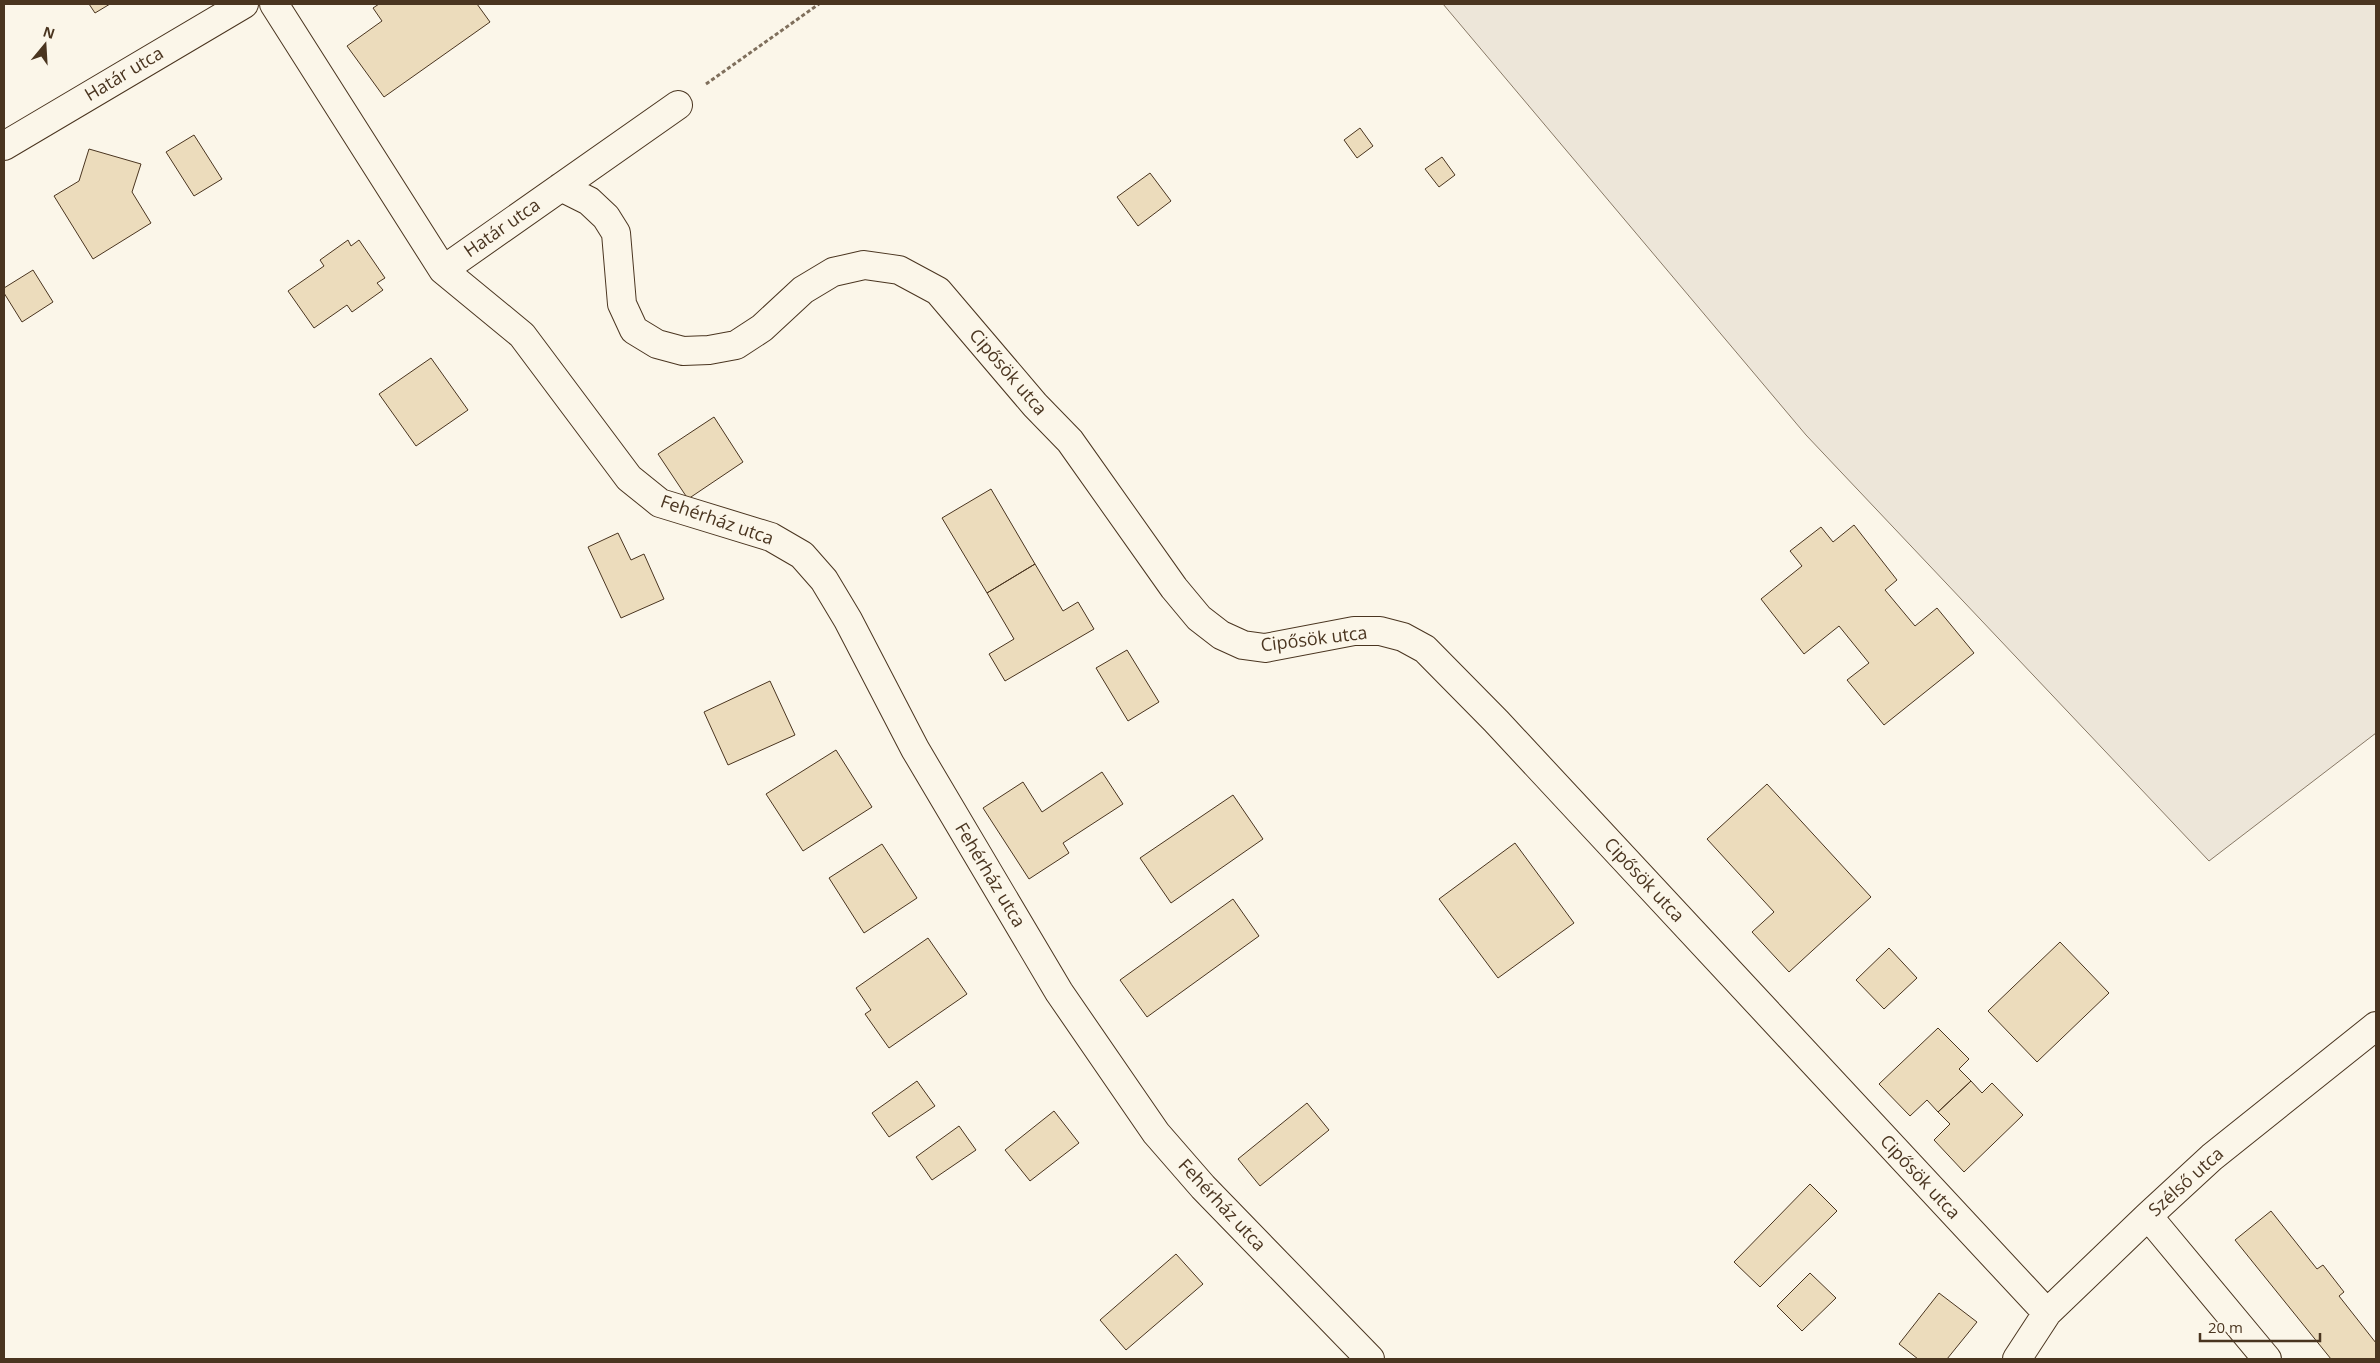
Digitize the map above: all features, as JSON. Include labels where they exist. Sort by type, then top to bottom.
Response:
[{"type":"street","name":"Határ utca","points":[[4,146],[244,4]]},
{"type":"street","points":[[274,4],[443,270]]},
{"type":"street","name":"Határ utca","points":[[443,270],[678,105]]},
{"type":"street","name":"Cipősök utca","points":[[561,187],[589,201],[606,217],[616,233],[622,304],[634,330],[657,344],[683,351],[709,350],[736,345],[762,328],[803,290],[833,272],[864,265],[899,270],[938,291],[1028,398],[1070,441],[1174,588],[1199,618],[1221,635],[1243,644],[1266,648],[1354,631],[1380,631],[1403,637],[1425,649],[1490,715],[2046,1314]]},
{"type":"street","name":"Fehérház utca","points":[[443,270],[522,335],[629,478],[660,503],[771,537],[802,555],[824,580],[848,620],[915,749],[1059,992],[1156,1133],[1203,1187],[1370,1359]]},
{"type":"street","name":"Szélső utca","points":[[2017,1359],[2046,1314],[2148,1216],[2212,1157],[2376,1026]]},
{"type":"street","points":[[2148,1216],[2268,1359]]},
{"type":"path","points":[[678,105],[819,4]]},
{"type":"shaded area","points":[[1443,4],[2376,4],[2376,733],[2209,861],[1806,435]]},
{"type":"building","points":[[89,4],[110,4],[95,13]]},
{"type":"building","points":[[379,4],[477,4],[490,22],[384,97],[347,46],[382,21],[373,8]]},
{"type":"building","points":[[1360,128],[1373,146],[1357,158],[1344,140]]},
{"type":"building","points":[[194,135],[222,179],[194,196],[166,152]]},
{"type":"building","points":[[89,149],[141,164],[132,192],[151,223],[93,259],[54,196],[79,181]]},
{"type":"building","points":[[1442,157],[1455,175],[1439,187],[1425,169]]},
{"type":"building","points":[[1150,173],[1171,201],[1138,226],[1117,197]]},
{"type":"building","points":[[348,240],[351,246],[359,240],[385,278],[377,283],[383,290],[352,312],[347,305],[314,328],[288,291],[324,266],[320,260]]},
{"type":"building","points":[[33,270],[53,302],[22,322],[4,293],[4,288]]},
{"type":"building","points":[[431,358],[468,410],[416,446],[379,394]]},
{"type":"building","points":[[714,417],[743,462],[688,499],[658,454]]},
{"type":"building","points":[[991,489],[1035,564],[987,593],[942,518]]},
{"type":"building","points":[[1854,525],[1897,580],[1885,590],[1915,626],[1937,608],[1974,653],[1884,725],[1847,680],[1869,663],[1839,626],[1804,654],[1761,599],[1802,566],[1790,551],[1821,527],[1833,542]]},
{"type":"building","points":[[618,533],[631,560],[644,554],[664,599],[621,618],[588,547]]},
{"type":"building","points":[[1035,564],[1063,611],[1078,602],[1094,629],[1005,681],[989,654],[1014,639],[987,593]]},
{"type":"building","points":[[1127,650],[1159,702],[1128,721],[1096,668]]},
{"type":"building","points":[[770,681],[795,735],[728,765],[704,712]]},
{"type":"building","points":[[836,750],[872,807],[803,851],[766,794]]},
{"type":"building","points":[[1102,772],[1123,804],[1063,843],[1069,853],[1029,879],[983,808],[1023,782],[1042,812]]},
{"type":"building","points":[[1767,784],[1871,897],[1789,972],[1752,932],[1774,912],[1707,839]]},
{"type":"building","points":[[1233,795],[1263,839],[1171,903],[1140,858]]},
{"type":"building","points":[[1515,843],[1574,923],[1498,978],[1439,899]]},
{"type":"building","points":[[882,844],[917,898],[864,933],[829,878]]},
{"type":"building","points":[[1233,899],[1259,936],[1147,1017],[1120,980]]},
{"type":"building","points":[[928,938],[967,994],[889,1048],[865,1014],[871,1010],[856,988]]},
{"type":"building","points":[[2060,942],[2109,993],[2037,1062],[1988,1011]]},
{"type":"building","points":[[1889,948],[1917,978],[1884,1009],[1856,980]]},
{"type":"building","points":[[1938,1028],[1969,1059],[1959,1069],[1971,1081],[1938,1112],[1927,1100],[1910,1116],[1879,1084]]},
{"type":"building","points":[[917,1081],[935,1106],[889,1137],[872,1113]]},
{"type":"building","points":[[1971,1081],[1982,1093],[1992,1083],[2023,1115],[1964,1172],[1934,1140],[1950,1124],[1938,1112]]},
{"type":"building","points":[[1307,1103],[1329,1130],[1260,1186],[1238,1159]]},
{"type":"building","points":[[1054,1111],[1079,1143],[1030,1181],[1005,1150]]},
{"type":"building","points":[[959,1126],[976,1150],[932,1180],[916,1157]]},
{"type":"building","points":[[1810,1184],[1837,1211],[1760,1287],[1734,1262]]},
{"type":"building","points":[[2271,1211],[2317,1269],[2323,1265],[2344,1292],[2339,1296],[2376,1343],[2376,1359],[2331,1359],[2235,1240]]},
{"type":"building","points":[[1176,1254],[1203,1284],[1126,1350],[1100,1320]]},
{"type":"building","points":[[1810,1273],[1836,1298],[1802,1331],[1777,1306]]},
{"type":"building","points":[[1939,1293],[1977,1322],[1947,1359],[1918,1359],[1899,1344]]}]
